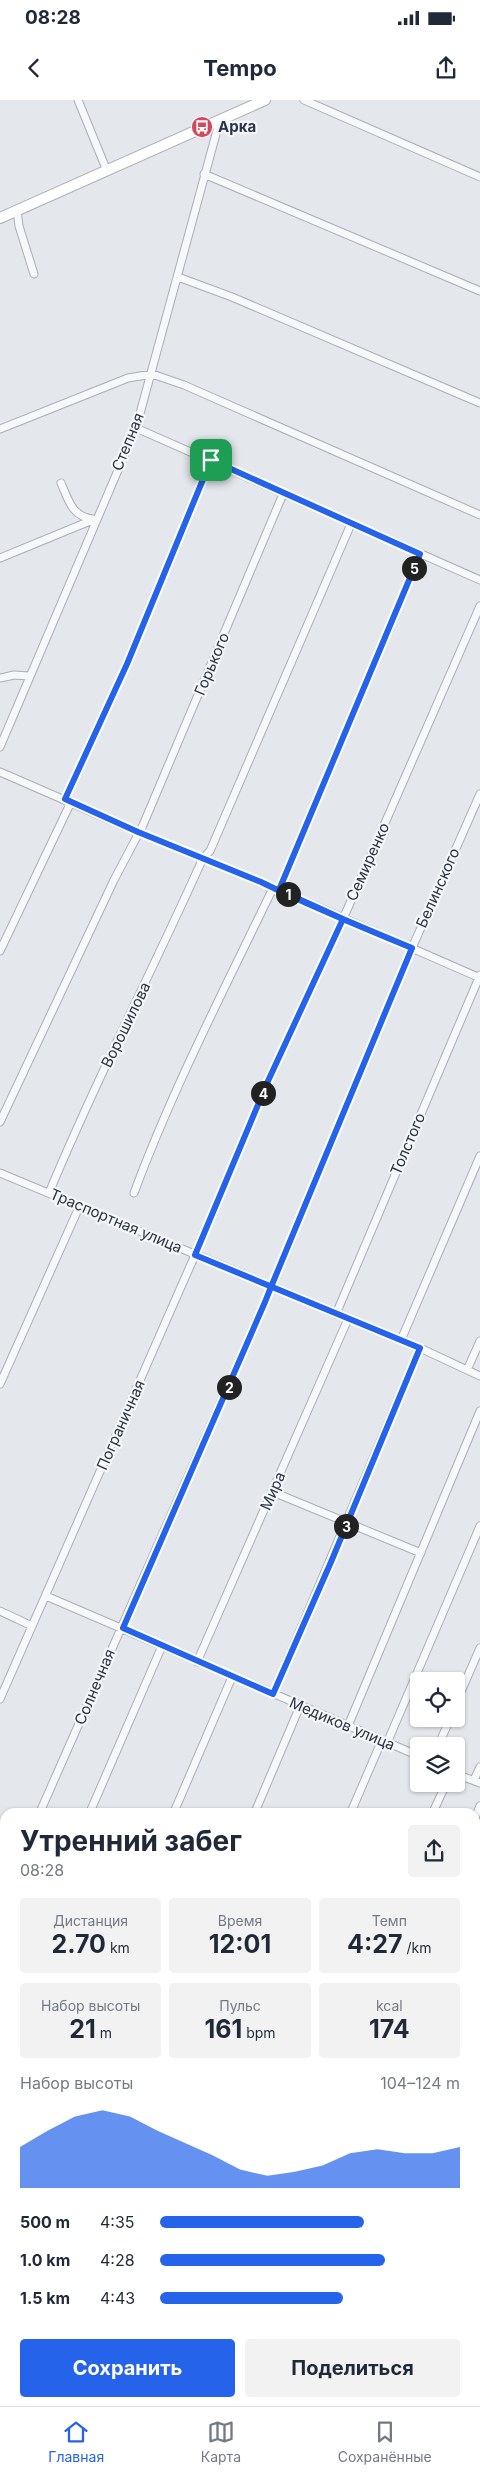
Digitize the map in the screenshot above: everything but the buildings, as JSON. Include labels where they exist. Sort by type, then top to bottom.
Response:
[{"type":"street","points":[[78,100],[108,171]]},
{"type":"street","points":[[0,218],[219,123],[265,100]]},
{"type":"street","points":[[304,100],[480,178]]},
{"type":"street","name":"Степная","points":[[0,747],[95,519],[136,428],[219,123]]},
{"type":"street","points":[[204,174],[480,291]]},
{"type":"street","points":[[17,210],[19,226],[34,274]]},
{"type":"street","points":[[178,277],[232,296],[480,403]]},
{"type":"street","points":[[0,429],[128,378],[152,374],[184,385],[480,515]]},
{"type":"street","points":[[136,428],[480,580]]},
{"type":"street","points":[[0,951],[127,664],[211,460]]},
{"type":"street","points":[[61,483],[71,506],[78,514],[84,518],[95,519]]},
{"type":"street","name":"Горького","points":[[0,1122],[143,825],[284,494]]},
{"type":"street","points":[[0,558],[95,519]]},
{"type":"street","name":"Ворошилова","points":[[48,1193],[79,1122],[203,858],[210,851],[351,524]]},
{"type":"street","points":[[134,1193],[162,1121],[276,889],[420,554]]},
{"type":"street","name":"Семиренко","points":[[195,1255],[268,1081],[343,919],[480,606]]},
{"type":"street","points":[[0,678],[14,675],[29,676]]},
{"type":"street","points":[[0,772],[480,977]]},
{"type":"street","name":"Белинского","points":[[271,1287],[412,948],[480,794]]},
{"type":"street","name":"Толстого","points":[[336,1314],[480,977]]},
{"type":"street","points":[[401,1340],[480,1156]]},
{"type":"street","name":"Траспортная улица","points":[[0,1173],[420,1348],[480,1376]]},
{"type":"street","points":[[0,1384],[80,1205]]},
{"type":"street","name":"Пограничная","points":[[0,1699],[195,1255]]},
{"type":"street","name":"Солнечная","points":[[42,1808],[115,1639],[123,1628],[271,1287]]},
{"type":"street","name":"Мира","points":[[197,1662],[348,1319]]},
{"type":"street","points":[[467,1370],[480,1341]]},
{"type":"street","points":[[273,1694],[348,1522],[420,1348]]},
{"type":"street","points":[[348,1726],[480,1411]]},
{"type":"street","points":[[273,1492],[420,1553]]},
{"type":"street","points":[[352,1808],[385,1741],[480,1526]]},
{"type":"street","name":"Медиков улица","points":[[46,1596],[410,1752]]},
{"type":"street","points":[[0,1612],[32,1626]]},
{"type":"street","points":[[92,1808],[162,1646]]},
{"type":"street","points":[[465,1682],[480,1648]]},
{"type":"street","points":[[176,1808],[232,1677]]},
{"type":"street","points":[[257,1808],[300,1706]]},
{"type":"street","points":[[465,1777],[477,1782],[480,1767]]},
{"type":"street","points":[[435,1808],[442,1792]]},
{"type":"place","name":"Арка","points":[[202,127]]},
{"type":"route","points":[[211,460],[127,664],[65,799],[138,832],[261,882],[343,919],[412,948],[311,1187],[271,1287],[265,1302],[123,1628],[273,1694],[331,1562],[420,1348],[336,1314],[271,1287],[195,1255],[213,1208],[268,1081],[343,919],[279,890],[420,554],[211,460]]}]
